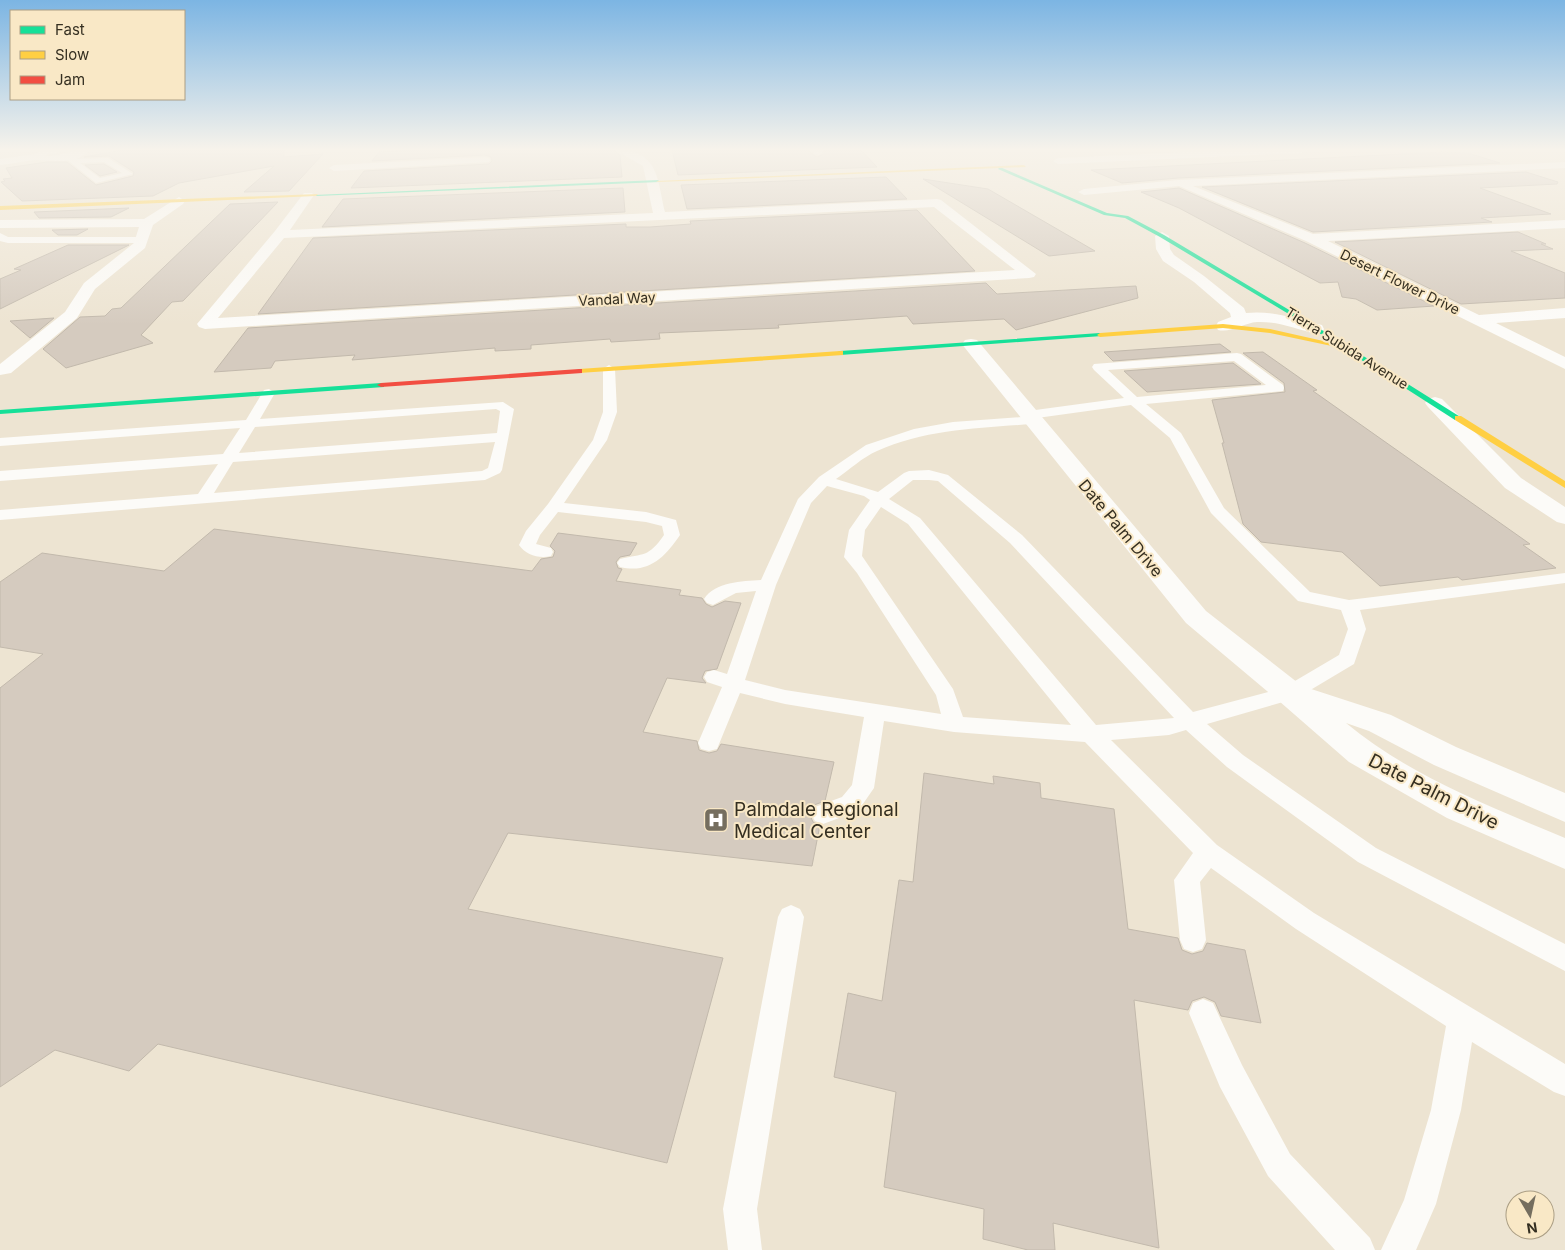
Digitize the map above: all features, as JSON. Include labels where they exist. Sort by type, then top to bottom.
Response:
[{"type":"street","points":[[5,223],[147,223],[168,208]]},
{"type":"street","points":[[280,234],[299,208]]},
{"type":"street","points":[[280,234],[660,216],[658,208]]},
{"type":"street","name":"Vandal Way","points":[[660,216],[812,208]]},
{"type":"street","name":"Vandal Way","points":[[280,234],[205,324],[1029,274],[945,208]]},
{"type":"street","name":"Tierra Subida Avenue","points":[[1094,208],[1106,214],[1126,217],[1162,236],[1316,328],[1565,485]]},
{"type":"street","name":"Tierra Subida Avenue","points":[[1121,208],[1127,211],[1126,217]]},
{"type":"street","name":"Desert Flower Drive","points":[[1239,208],[1311,238],[1565,364]]},
{"type":"street","points":[[0,370],[4,369],[71,315],[89,286],[140,245],[147,223]]},
{"type":"street","points":[[1311,238],[1565,224]]},
{"type":"street","points":[[1162,236],[1163,248],[1168,258],[1223,298],[1238,311],[1239,318]]},
{"type":"street","points":[[1476,320],[1565,313]]},
{"type":"street","points":[[1223,326],[1239,318],[1261,316],[1316,328]]},
{"type":"street","points":[[0,412],[1223,326],[1270,331],[1346,348]]},
{"type":"street","name":"Date Palm Drive","points":[[971,344],[1196,617],[1290,692],[1360,753],[1459,808],[1565,854]]},
{"type":"street","points":[[1435,404],[1513,483],[1565,517]]},
{"type":"street","name":"Date Palm Drive","points":[[1290,692],[1380,723],[1445,756],[1565,808]]},
{"type":"lane","points":[[5,223],[0,235],[1,238],[8,240],[142,240]]},
{"type":"lane","points":[[709,742],[734,684],[766,585],[804,502],[824,480],[871,448],[914,433],[953,426],[1030,417],[1134,401],[1278,388],[1237,357],[1098,367],[1134,401],[1176,436],[1218,510],[1304,597],[1349,606],[1565,578]]},
{"type":"lane","points":[[545,552],[532,550],[527,545],[532,534],[554,508],[600,440],[610,412],[609,369]]},
{"type":"lane","points":[[204,497],[270,393]]},
{"type":"lane","points":[[0,442],[498,405],[507,409],[495,470],[485,474],[0,515]]},
{"type":"lane","points":[[0,476],[503,437]]},
{"type":"lane","points":[[954,724],[946,694],[864,570],[853,557],[857,530],[879,499],[909,476],[929,475],[943,478],[1016,539],[1189,721],[1236,761],[1367,855],[1565,958]]},
{"type":"lane","points":[[824,480],[869,493],[914,521],[1091,734],[1208,852],[1305,921],[1461,1019],[1565,1081]]},
{"type":"lane","points":[[554,508],[646,517],[670,523],[672,535],[660,554],[644,562],[626,563]]},
{"type":"lane","points":[[713,600],[719,594],[735,587],[766,585]]},
{"type":"lane","points":[[714,676],[734,684],[785,697],[875,711],[894,716],[954,724],[1091,734],[1169,727],[1290,692],[1347,659],[1358,629],[1349,606]]},
{"type":"lane","points":[[823,814],[850,804],[863,788],[875,711]]},
{"type":"lane","points":[[1192,940],[1188,880],[1208,852]]},
{"type":"lane","points":[[745,1250],[740,1209],[791,917]]},
{"type":"lane","points":[[1204,1013],[1231,1076],[1279,1165],[1358,1250]]},
{"type":"lane","points":[[1398,1250],[1419,1204],[1446,1110],[1461,1019]]},
{"type":"building","points":[[128,208],[111,217],[39,218],[34,212]]},
{"type":"building","points":[[225,208],[272,208],[183,301],[172,302],[141,335],[153,343],[66,368],[43,349],[80,317],[105,316],[112,309],[121,308]]},
{"type":"building","points":[[336,208],[625,208],[625,212],[322,227]]},
{"type":"building","points":[[971,208],[1021,208],[1095,251],[1049,256]]},
{"type":"building","points":[[1180,208],[1226,208],[1305,243],[1434,306],[1377,310],[1356,299],[1342,297],[1338,282],[1320,283]]},
{"type":"building","points":[[1255,208],[1536,208],[1551,214],[1481,218],[1492,222],[1313,232]]},
{"type":"building","points":[[917,210],[975,271],[258,314],[313,238],[626,224],[626,227],[650,227],[691,224],[690,221]]},
{"type":"building","points":[[88,229],[77,235],[58,235],[52,230]]},
{"type":"building","points":[[1518,232],[1553,249],[1511,251],[1565,273],[1565,298],[1461,304],[1335,242]]},
{"type":"building","points":[[68,245],[129,245],[0,309],[0,279],[21,270],[14,269]]},
{"type":"building","points":[[986,283],[997,294],[1136,286],[1138,298],[1016,330],[1004,319],[913,324],[907,316],[778,325],[779,328],[659,333],[660,339],[611,342],[610,339],[531,345],[531,349],[495,351],[495,348],[352,360],[355,355],[275,361],[271,368],[214,372],[248,328]]},
{"type":"building","points":[[54,318],[30,338],[10,321]]},
{"type":"building","points":[[1220,344],[1231,352],[1113,361],[1104,352]]},
{"type":"building","points":[[1263,352],[1317,390],[1313,391],[1530,544],[1523,545],[1556,568],[1462,580],[1458,577],[1380,586],[1342,552],[1261,542],[1243,524],[1212,400],[1285,392],[1284,383],[1243,353]]},
{"type":"building","points":[[1233,363],[1261,384],[1147,392],[1124,371]]},
{"type":"building","name":"Palmdale Regional Medical Center","points":[[214,529],[532,571],[541,559],[553,557],[555,551],[550,546],[558,533],[637,543],[630,555],[620,557],[616,562],[618,568],[622,569],[616,581],[681,590],[679,595],[702,598],[706,604],[712,607],[725,601],[741,603],[717,669],[705,671],[702,678],[706,683],[667,678],[643,732],[697,741],[699,750],[709,753],[717,751],[721,744],[834,762],[825,801],[814,805],[809,813],[813,822],[820,825],[812,866],[508,833],[468,909],[723,958],[667,1163],[158,1044],[129,1071],[55,1050],[0,1087],[0,688],[43,654],[0,647],[0,582],[42,553],[164,571]]},
{"type":"building","points":[[924,773],[994,784],[993,776],[1040,783],[1041,798],[1114,809],[1128,929],[1178,938],[1182,950],[1192,954],[1203,951],[1207,943],[1245,950],[1261,1023],[1221,1016],[1215,1002],[1204,997],[1192,1001],[1188,1010],[1134,1000],[1159,1248],[1053,1223],[1055,1250],[1028,1250],[983,1239],[984,1209],[884,1187],[896,1092],[834,1077],[848,993],[882,1001],[899,880],[913,882]]},
{"type":"traffic: fast","points":[[1093,208],[1106,214],[1126,217],[1162,236],[1304,321],[1458,418]]},
{"type":"traffic: fast","points":[[840,353],[1100,335]]},
{"type":"traffic: fast","points":[[0,412],[381,385]]},
{"type":"traffic: slow","points":[[1100,335],[1223,326],[1270,331],[1346,347]]},
{"type":"traffic: slow","points":[[579,371],[840,353]]},
{"type":"traffic: slow","points":[[1458,418],[1565,485]]},
{"type":"traffic: jam","points":[[381,385],[579,371]]},
{"type":"place","name":"Palmdale Regional Medical Center","points":[[716,820]]}]
